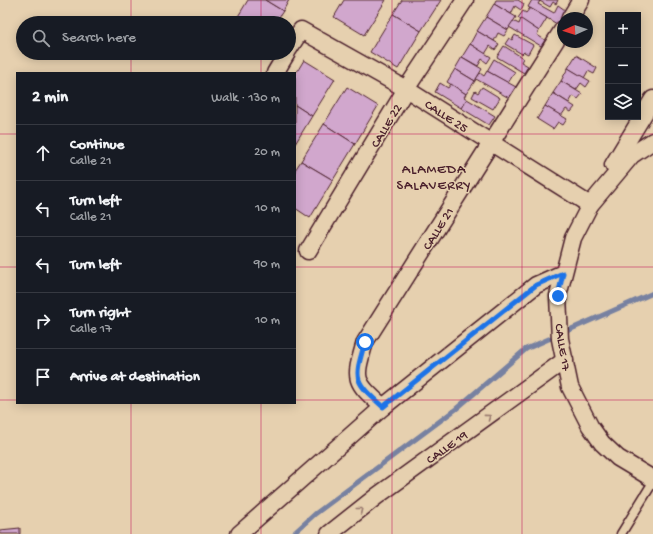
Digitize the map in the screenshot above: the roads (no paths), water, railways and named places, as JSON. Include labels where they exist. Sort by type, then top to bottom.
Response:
[{"type":"street","name":"CALLE 22","points":[[308,252],[406,89],[465,0]]},
{"type":"street","points":[[574,12],[581,0]]},
{"type":"street","name":"CALLE 25","points":[[296,38],[301,30],[406,89],[590,205]]},
{"type":"street","name":"CALLE 21","points":[[383,407],[360,384],[357,369],[365,342],[557,38]]},
{"type":"street","points":[[276,72],[283,60]]},
{"type":"street","points":[[590,205],[653,99]]},
{"type":"street","name":"CALLE 17","points":[[653,140],[632,155],[590,205],[573,238],[558,296],[560,339],[570,387],[590,426],[598,437],[618,458],[653,479]]},
{"type":"street","points":[[239,534],[383,407],[536,285],[563,273]]},
{"type":"street","name":"CALLE 19","points":[[329,534],[377,496],[565,360]]},
{"type":"lane","points":[[621,534],[653,482]]},
{"type":"waterway","points":[[293,534],[315,514],[456,409],[526,349],[653,293]]},
{"type":"district","name":"ALAMEDA SALAVERRY","points":[[434,176]]}]
